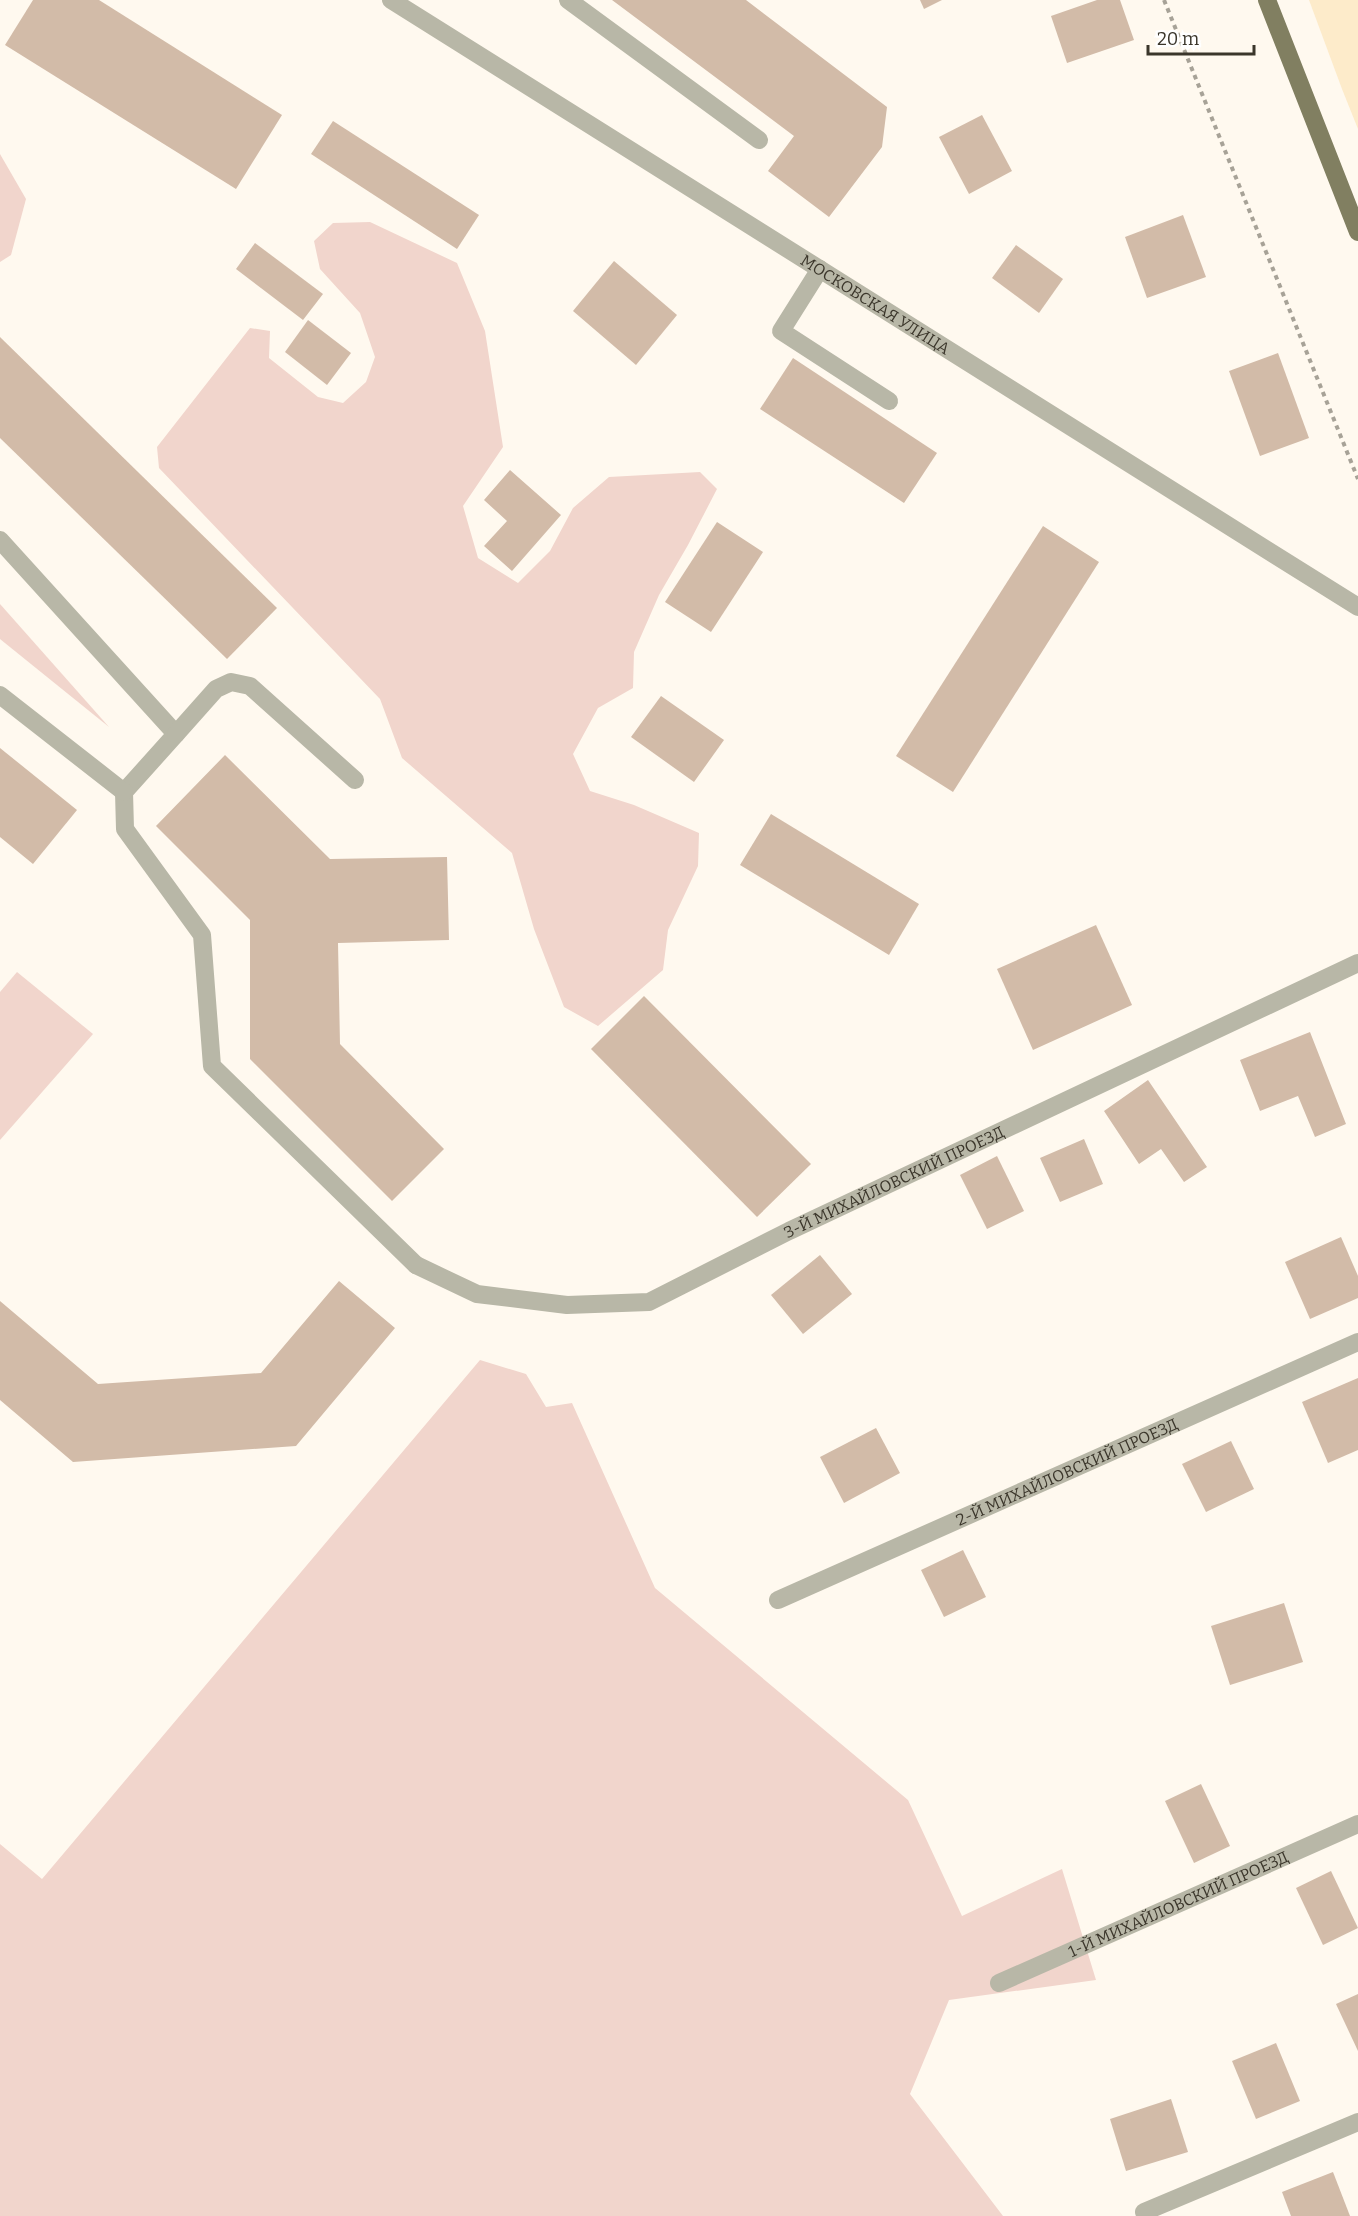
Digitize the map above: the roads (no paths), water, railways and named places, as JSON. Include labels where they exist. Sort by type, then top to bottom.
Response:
[{"type":"main road","points":[[1267,0],[1358,232]]},
{"type":"street","name":"МОСКОВСКАЯ УЛИЦА","points":[[391,0],[1358,607]]},
{"type":"street","points":[[568,0],[759,140]]},
{"type":"street","points":[[820,269],[781,331],[889,401]]},
{"type":"street","points":[[0,540],[176,734]]},
{"type":"street","points":[[0,695],[124,792],[216,689],[231,682],[250,686],[355,780]]},
{"type":"street","name":"3-Й МИХАЙЛОВСКИЙ ПРОЕЗД","points":[[124,792],[124,830],[202,935],[213,1066],[416,1265],[477,1294],[567,1305],[649,1302],[800,1226],[1358,963]]},
{"type":"street","name":"2-Й МИХАЙЛОВСКИЙ ПРОЕЗД","points":[[778,1600],[1358,1342]]},
{"type":"street","name":"1-Й МИХАЙЛОВСКИЙ ПРОЕЗД","points":[[999,1983],[1358,1824]]},
{"type":"street","points":[[1144,2212],[1358,2122]]}]
